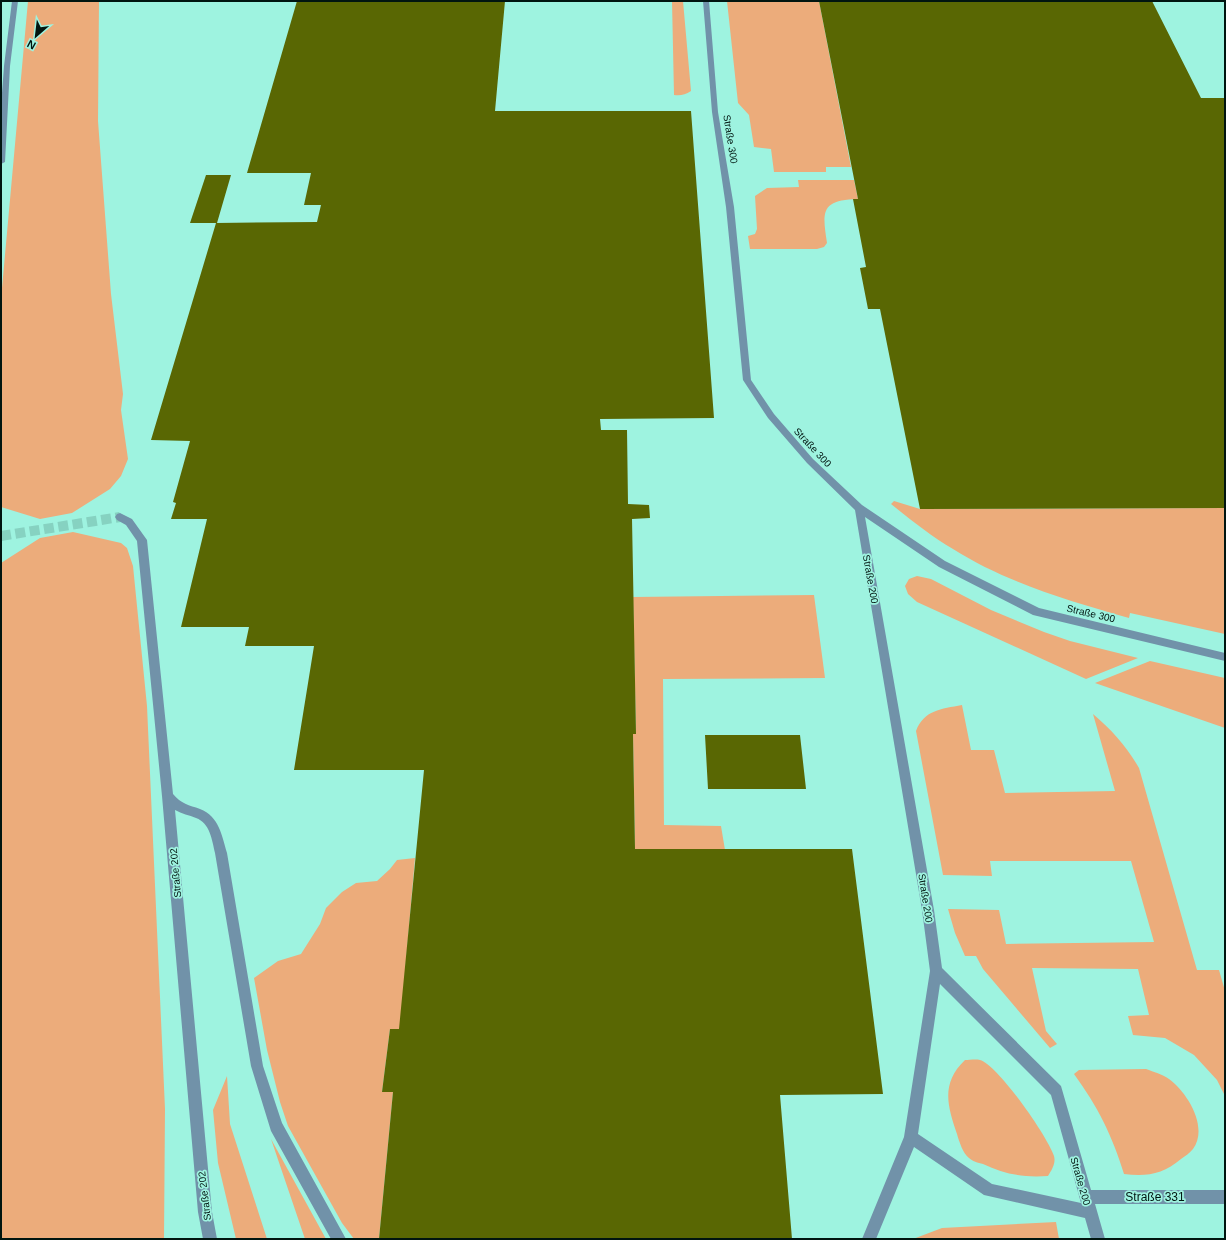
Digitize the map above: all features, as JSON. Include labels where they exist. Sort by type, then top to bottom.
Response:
[{"type":"street","points":[[1,162],[4,67],[15,1]]},
{"type":"street","name":"Straße 300","points":[[706,1],[715,112],[730,207],[747,380],[771,416],[810,461],[859,508],[942,564],[1037,612],[1225,656]]},
{"type":"street","name":"Straße 200","points":[[859,508],[928,910],[936,971],[1056,1091],[1098,1239]]},
{"type":"street","name":"Straße 202","points":[[120,516],[129,522],[142,540],[168,796],[205,1212],[210,1239]]},
{"type":"street","points":[[168,796],[174,805],[183,810],[201,815],[209,821],[216,834],[221,853],[257,1066],[276,1126],[339,1239]]},
{"type":"street","points":[[870,1239],[911,1137],[936,971]]},
{"type":"street","points":[[911,1137],[989,1190],[1090,1212]]},
{"type":"street","name":"Straße 331","points":[[1086,1197],[1225,1197]]},
{"type":"shaded area","points":[[28,1],[99,1],[98,121],[111,294],[123,394],[121,410],[128,459],[121,476],[110,489],[72,513],[40,519],[1,507],[1,299]]},
{"type":"shaded area","points":[[672,1],[683,1],[691,91],[680,95],[674,95]]},
{"type":"shaded area","points":[[727,1],[819,1],[851,167],[826,167],[826,172],[774,172],[771,149],[754,147],[749,115],[738,103]]},
{"type":"shaded area","points":[[798,180],[854,180],[858,199],[837,202],[827,209],[825,223],[827,243],[824,247],[817,249],[750,249],[748,236],[755,234],[757,229],[755,196],[767,188],[799,187]]},
{"type":"shaded area","points":[[894,501],[920,509],[1225,508],[1225,634],[1130,613],[1129,618],[1039,590],[995,572],[945,544],[921,528],[891,504]]},
{"type":"shaded area","points":[[73,532],[121,543],[127,548],[133,566],[147,706],[165,1109],[164,1239],[1,1239],[1,563],[40,538]]},
{"type":"shaded area","points":[[917,576],[931,579],[991,610],[1044,632],[1070,641],[1138,658],[1086,679],[917,602],[908,594],[905,586],[909,579]]},
{"type":"shaded area","points":[[814,595],[825,678],[663,679],[664,825],[721,826],[725,850],[635,849],[633,734],[636,734],[633,597]]},
{"type":"shaded area","points":[[1150,661],[1225,678],[1225,728],[1095,683]]},
{"type":"shaded area","points":[[962,705],[971,750],[994,750],[1005,793],[1115,791],[1093,714],[1107,726],[1129,753],[1139,768],[1197,970],[1219,970],[1225,991],[1225,1096],[1217,1080],[1194,1055],[1165,1038],[1133,1035],[1128,1016],[1149,1015],[1138,969],[1032,968],[1046,1031],[1057,1044],[1050,1048],[983,969],[976,956],[965,956],[955,933],[948,909],[999,910],[1006,944],[1154,942],[1131,861],[990,861],[992,876],[943,875],[916,731],[919,724],[934,712],[940,709]]},
{"type":"shaded area","points":[[415,858],[400,1030],[390,1029],[382,1092],[393,1092],[379,1239],[354,1239],[342,1223],[288,1126],[280,1102],[267,1050],[254,978],[278,961],[301,954],[320,924],[326,908],[342,892],[356,883],[377,881],[397,860]]},
{"type":"shaded area","points":[[965,1060],[980,1060],[988,1065],[998,1074],[1022,1103],[1050,1147],[1054,1156],[1054,1164],[1048,1176],[1022,1176],[1006,1173],[973,1161],[965,1154],[960,1144],[951,1113],[948,1095],[952,1077]]},
{"type":"shaded area","points":[[1146,1069],[1166,1077],[1183,1092],[1194,1111],[1199,1131],[1193,1149],[1168,1168],[1147,1175],[1124,1174],[1104,1122],[1074,1074],[1079,1070]]},
{"type":"shaded area","points":[[227,1076],[230,1124],[267,1239],[236,1239],[218,1163],[213,1110]]},
{"type":"shaded area","points":[[271,1139],[326,1239],[305,1239]]},
{"type":"shaded area","points":[[1056,1222],[1059,1239],[913,1239],[942,1228]]},
{"type":"building","points":[[297,1],[505,1],[495,111],[691,111],[714,418],[600,419],[601,430],[627,430],[628,504],[649,505],[650,518],[632,519],[636,734],[633,734],[635,849],[852,849],[883,1094],[780,1095],[792,1239],[379,1239],[393,1092],[382,1092],[390,1029],[399,1029],[424,770],[294,770],[314,646],[245,646],[249,627],[181,627],[207,519],[171,519],[176,503],[173,502],[190,441],[151,440],[216,223],[317,222],[321,205],[304,205],[311,173],[247,173]]},
{"type":"building","points":[[819,1],[1152,1],[1201,98],[1225,98],[1225,508],[920,509],[880,309],[868,309],[860,268],[866,267],[853,199],[858,199]]},
{"type":"building","points":[[206,175],[231,175],[217,223],[190,223]]},
{"type":"building","points":[[705,735],[800,735],[806,789],[708,789]]},
{"type":"tunnel","points":[[1,536],[120,517]]}]
